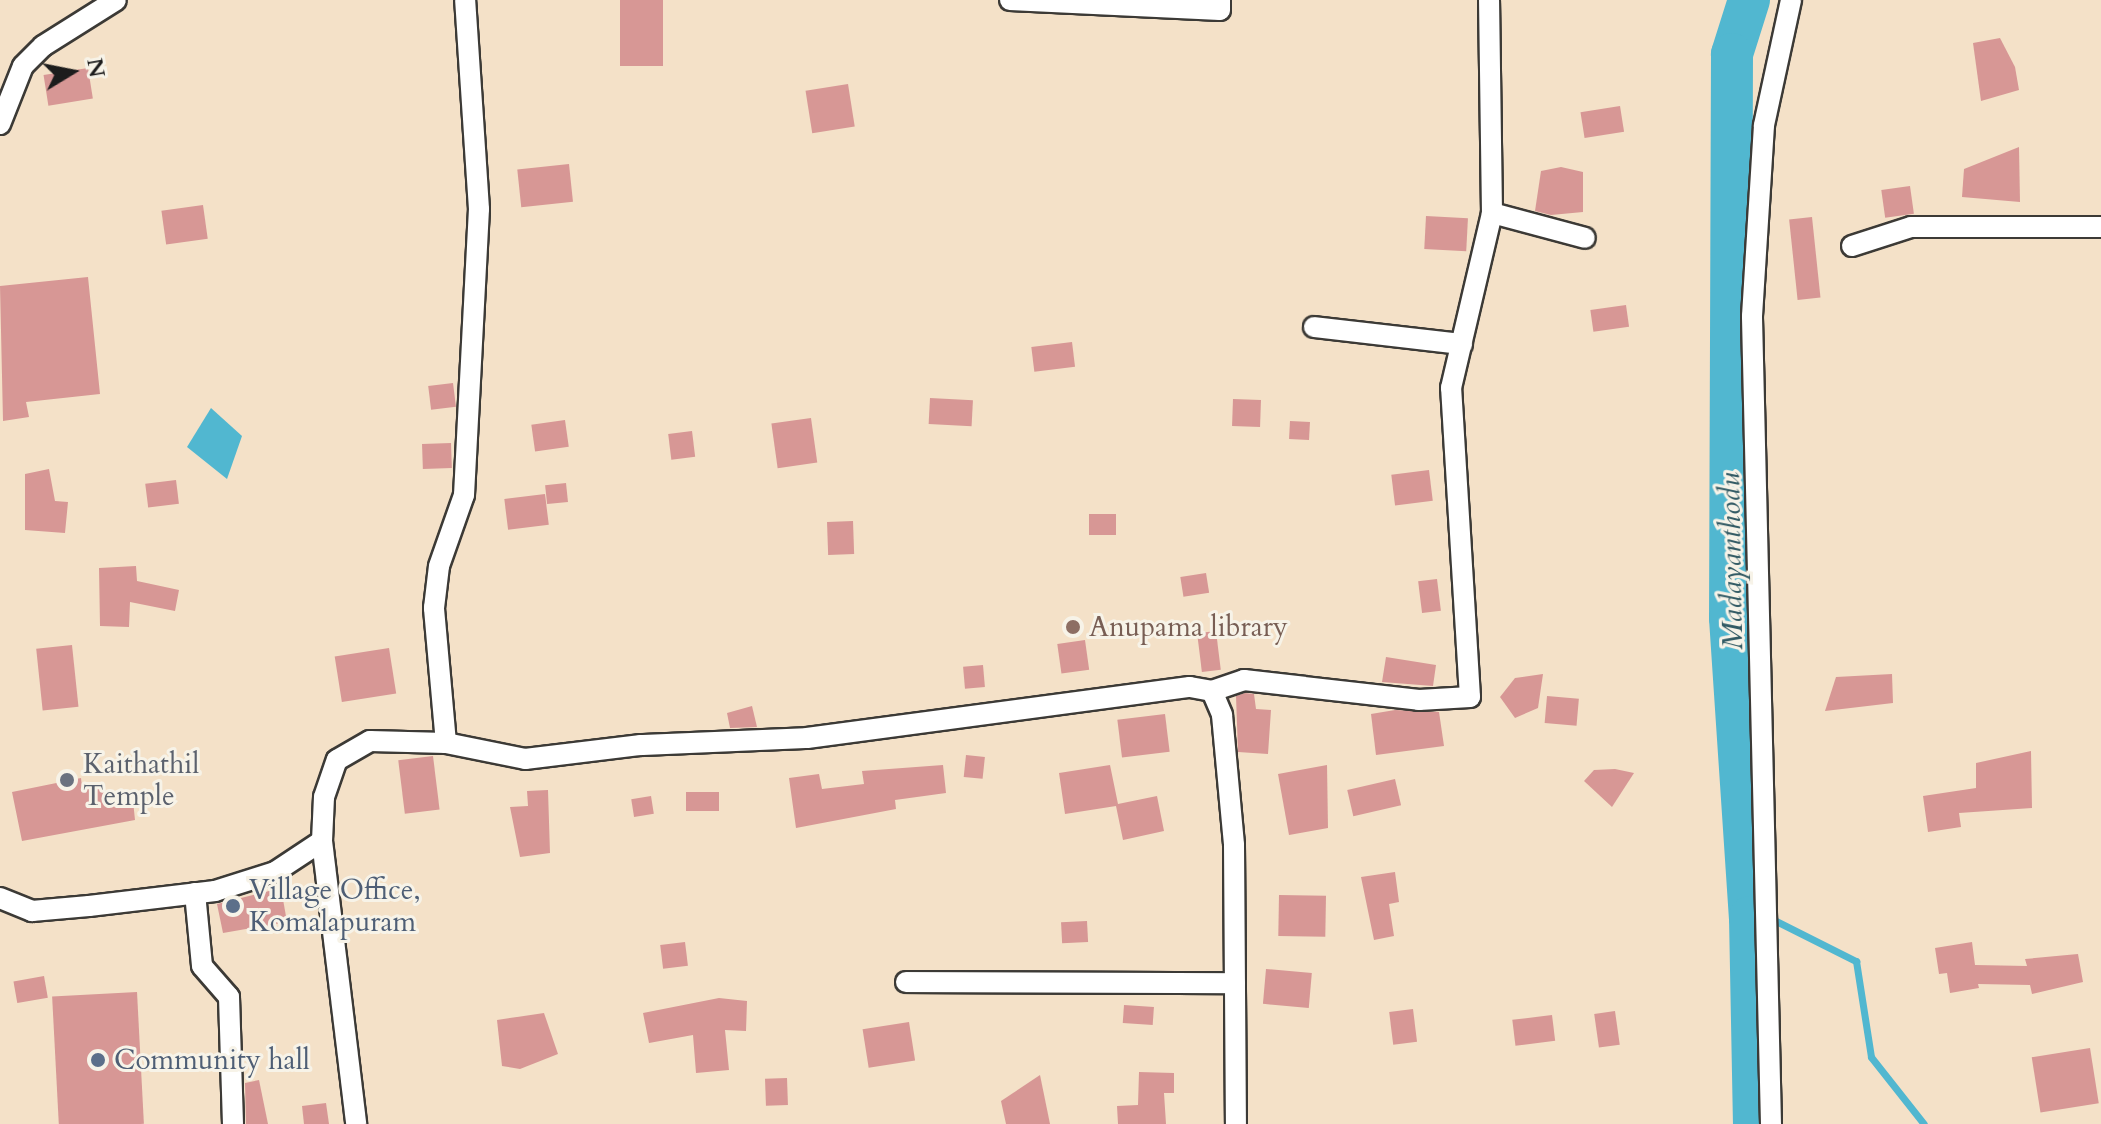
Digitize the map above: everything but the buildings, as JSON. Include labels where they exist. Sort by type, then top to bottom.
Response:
[{"type":"street","points":[[0,124],[23,66],[43,46],[116,0]]},
{"type":"street","points":[[446,743],[434,608],[439,566],[464,495],[479,209],[465,0]]},
{"type":"street","points":[[1010,0],[1220,10],[1220,0]]},
{"type":"street","points":[[356,1124],[322,841],[324,797],[337,760],[370,741],[446,743],[525,759],[641,745],[807,738],[1190,687],[1212,691],[1244,680],[1419,700],[1470,697],[1451,388],[1492,213],[1489,0]]},
{"type":"street","points":[[1771,1124],[1752,316],[1764,125],[1791,0]]},
{"type":"street","points":[[1492,213],[1585,238]]},
{"type":"street","points":[[1852,246],[1911,227],[2101,227]]},
{"type":"street","points":[[1314,327],[1462,344]]},
{"type":"street","points":[[1212,691],[1222,715],[1234,845],[1236,1124]]},
{"type":"street","points":[[0,898],[32,911],[195,893],[275,872],[322,841]]},
{"type":"street","points":[[195,893],[202,966],[229,997],[233,1124]]},
{"type":"street","points":[[906,982],[1235,983]]},
{"type":"water","points":[[211,408],[242,436],[227,479],[187,447]]},
{"type":"waterway","name":"Madayanthodu","points":[[1749,0],[1732,54],[1730,618],[1750,917],[1754,1124]]},
{"type":"waterway","points":[[1750,908],[1856,961],[1871,1057],[1924,1124]]},
{"type":"place","name":"Anupama library","points":[[1073,627]]},
{"type":"place","name":"Kaithathil Temple","points":[[67,780]]},
{"type":"place","name":"Village Office, Komalapuram","points":[[233,906]]},
{"type":"place","name":"Community hall","points":[[98,1060]]}]
